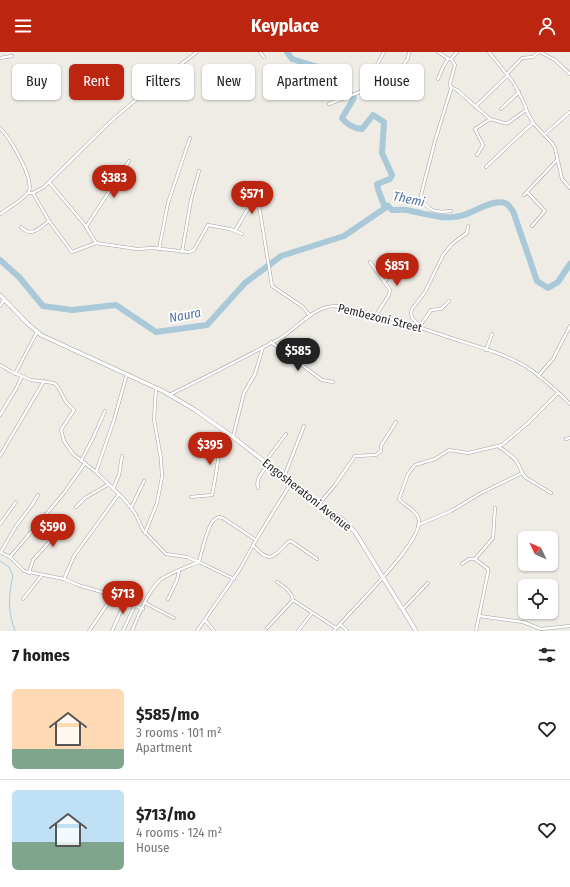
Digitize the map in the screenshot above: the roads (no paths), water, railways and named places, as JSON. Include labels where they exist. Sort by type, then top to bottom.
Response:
[{"type":"street","points":[[0,214],[28,193],[33,193],[49,182],[111,121],[162,78],[197,52]]},
{"type":"street","points":[[260,52],[264,57]]},
{"type":"street","points":[[329,104],[360,92],[384,52]]},
{"type":"street","points":[[404,64],[408,58],[409,52]]},
{"type":"street","points":[[438,52],[455,65],[450,83],[451,87],[433,147],[422,195],[431,210],[441,212],[451,211]]},
{"type":"street","points":[[438,79],[442,67],[457,52]]},
{"type":"street","points":[[489,52],[519,92],[533,123],[555,148],[562,179],[570,188]]},
{"type":"street","points":[[475,107],[522,58],[533,57],[540,52],[555,60],[570,74]]},
{"type":"street","points":[[0,58],[12,56]]},
{"type":"street","points":[[451,87],[458,90],[475,107],[490,118],[508,123],[526,110]]},
{"type":"street","points":[[500,109],[519,92]]},
{"type":"street","points":[[544,134],[570,112]]},
{"type":"street","points":[[477,155],[483,145],[475,129],[490,118]]},
{"type":"street","points":[[486,167],[533,123]]},
{"type":"street","points":[[0,128],[12,142],[21,160],[30,186],[28,193]]},
{"type":"street","points":[[159,249],[168,203],[190,138]]},
{"type":"street","points":[[524,195],[557,160]]},
{"type":"street","points":[[86,227],[129,161]]},
{"type":"street","points":[[182,252],[191,200],[199,170]]},
{"type":"street","points":[[49,182],[86,227],[96,243]]},
{"type":"street","points":[[235,231],[258,192],[272,286],[303,307],[310,316]]},
{"type":"street","points":[[527,192],[544,210],[532,226]]},
{"type":"street","points":[[33,193],[49,221],[72,252],[96,243],[137,249],[159,249],[189,252],[194,250],[208,226],[216,226],[242,234]]},
{"type":"street","points":[[21,227],[27,232],[31,233],[49,221]]},
{"type":"street","points":[[449,301],[441,309],[432,310],[421,326],[414,322],[411,313],[412,309],[428,288],[443,255],[452,244],[467,233],[468,226]]},
{"type":"street","points":[[370,262],[389,288],[390,292],[376,315]]},
{"type":"street","points":[[384,282],[404,263]]},
{"type":"street","name":"Engosheratoni Avenue","points":[[0,295],[37,332],[169,395],[224,430],[291,483],[343,520],[355,532],[416,631]]},
{"type":"street","points":[[0,306],[4,299]]},
{"type":"street","name":"Pembezoni Street","points":[[169,395],[280,338],[310,316],[328,306],[336,306],[421,326],[520,364],[538,376],[570,404]]},
{"type":"street","points":[[538,376],[553,359],[570,326]]},
{"type":"street","points":[[15,374],[37,332]]},
{"type":"street","points":[[486,350],[492,334]]},
{"type":"street","points":[[271,342],[322,380],[333,382]]},
{"type":"street","points":[[233,437],[244,393],[255,374],[263,347]]},
{"type":"street","points":[[0,365],[15,374],[31,380],[56,384],[66,402],[73,408],[61,430],[68,448],[109,484],[132,508],[140,526],[145,533],[166,554],[188,557],[234,579]]},
{"type":"street","points":[[96,472],[112,428],[127,374]]},
{"type":"street","points":[[0,416],[22,376]]},
{"type":"street","points":[[0,456],[44,381]]},
{"type":"street","points":[[145,533],[157,503],[162,477],[154,419],[156,388]]},
{"type":"street","points":[[334,631],[383,576],[417,532],[419,521],[417,516],[399,499],[408,474],[415,465],[435,459],[449,450],[468,453],[506,443],[558,393]]},
{"type":"street","points":[[81,461],[94,438],[105,411]]},
{"type":"street","points":[[319,504],[355,456],[376,455],[381,451],[381,446],[396,422]]},
{"type":"street","points":[[284,477],[304,426]]},
{"type":"street","points":[[191,497],[212,495],[218,469],[219,449],[224,430]]},
{"type":"street","points":[[258,488],[258,480],[286,434]]},
{"type":"street","points":[[566,439],[570,438]]},
{"type":"street","points":[[498,446],[512,455],[522,473],[551,493]]},
{"type":"street","points":[[113,489],[121,470],[122,456]]},
{"type":"street","points":[[10,557],[64,493],[85,463]]},
{"type":"street","points":[[418,525],[451,511],[481,493],[522,473]]},
{"type":"street","points":[[132,508],[144,481]]},
{"type":"street","points":[[197,631],[234,579],[291,483]]},
{"type":"street","points":[[76,507],[85,498],[109,484]]},
{"type":"street","points":[[64,579],[74,556],[119,494]]},
{"type":"street","points":[[38,495],[0,552],[10,557],[22,570],[29,573],[42,574],[64,579],[78,586],[112,596],[143,609]]},
{"type":"street","points":[[0,524],[16,502]]},
{"type":"street","points":[[476,559],[493,538],[495,508]]},
{"type":"street","points":[[200,562],[203,544],[209,526],[213,520],[217,518],[223,518],[256,540]]},
{"type":"street","points":[[29,573],[33,560],[70,520]]},
{"type":"street","points":[[253,545],[264,556],[269,558],[274,557],[288,542],[291,541],[317,559]]},
{"type":"street","points":[[462,564],[469,559],[476,559],[488,570],[483,602],[476,631]]},
{"type":"street","points":[[132,631],[154,586],[161,579],[200,562]]},
{"type":"street","points":[[168,599],[179,571]]},
{"type":"street","points":[[23,599],[42,574]]},
{"type":"street","points":[[277,582],[286,588],[293,597],[293,600],[336,628]]},
{"type":"street","points":[[403,609],[428,583]]},
{"type":"street","points":[[89,631],[112,596]]},
{"type":"street","points":[[267,628],[293,600]]},
{"type":"street","points":[[112,631],[126,602]]},
{"type":"street","points":[[145,603],[174,618]]},
{"type":"street","points":[[123,631],[135,605]]},
{"type":"street","points":[[298,631],[312,613]]},
{"type":"street","points":[[479,616],[523,622],[541,629],[570,626]]},
{"type":"street","points":[[204,620],[214,631]]},
{"type":"street","points":[[340,624],[347,631]]},
{"type":"waterway","name":"Themi","points":[[287,52],[292,59],[318,67],[328,77],[337,79],[354,98],[342,118],[346,123],[353,127],[362,129],[373,115],[384,122],[382,153],[392,175],[390,179],[377,184],[384,205],[388,206],[392,210],[406,210],[435,216],[454,217],[465,215],[490,204],[502,202],[507,204],[513,211],[537,281],[548,288],[558,282],[570,264]]},
{"type":"waterway","name":"Naura","points":[[0,260],[19,277],[43,306],[72,310],[116,305],[156,332],[207,325],[245,283],[281,256],[344,236],[388,206]]},
{"type":"waterway","points":[[0,561],[9,567],[13,576],[10,590],[10,604],[11,617],[15,631]]}]
